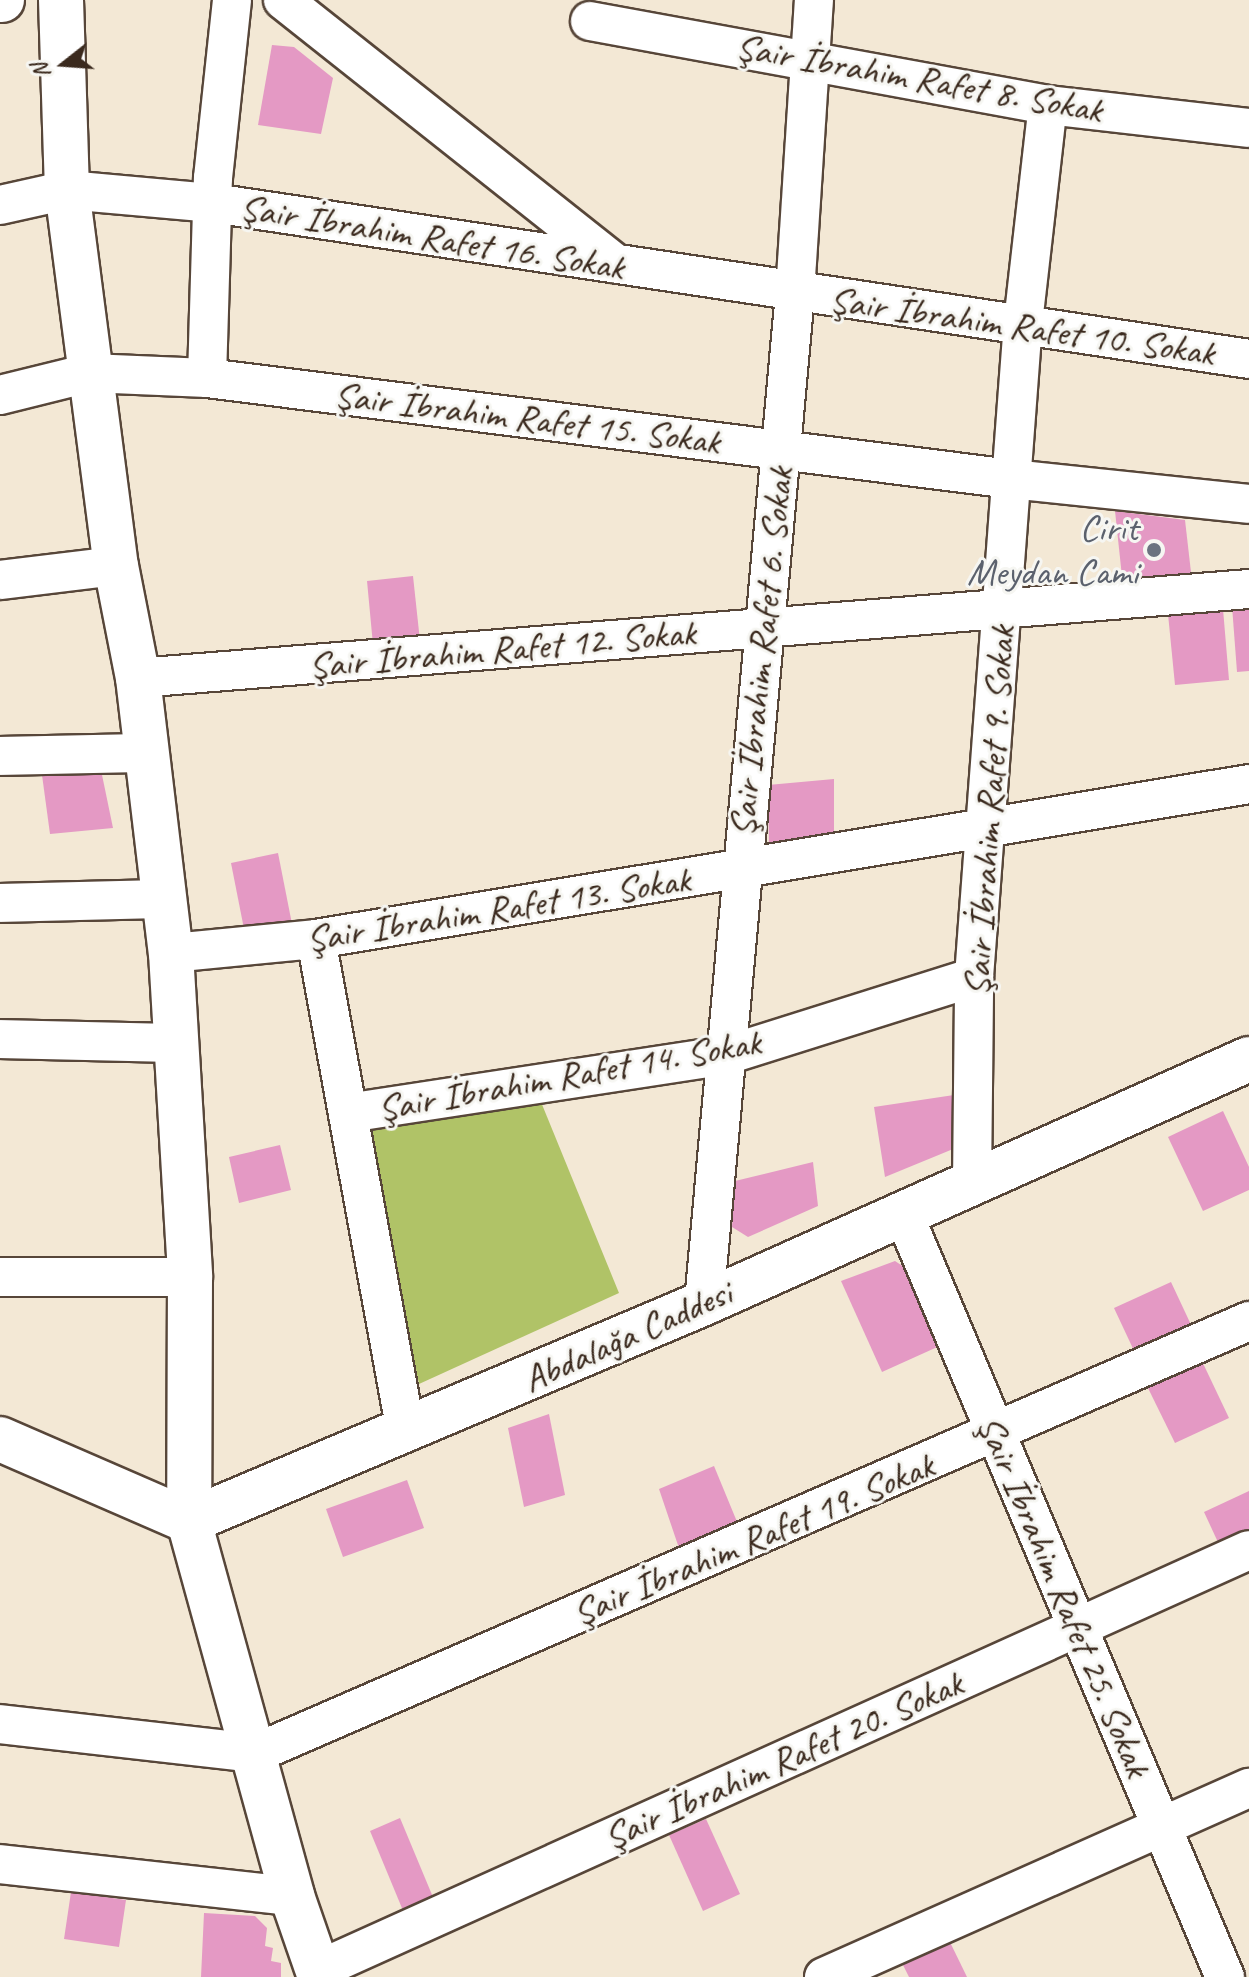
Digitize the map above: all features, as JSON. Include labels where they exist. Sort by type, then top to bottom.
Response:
[{"type":"street","points":[[61,0],[67,190],[116,566],[138,678],[162,899],[171,953],[190,1277],[189,1521],[256,1753],[292,1896],[319,1974]]},
{"type":"street","points":[[207,378],[213,203],[232,0]]},
{"type":"street","points":[[283,0],[617,265]]},
{"type":"street","name":"Şair İbrahim Rafet 6. Sokak","points":[[704,1303],[740,872],[782,447],[814,0]]},
{"type":"street","name":"Şair İbrahim Rafet 8. Sokak","points":[[590,21],[810,58],[1048,105],[1249,128]]},
{"type":"street","name":"Şair İbrahim Rafet 9. Sokak","points":[[972,1184],[974,977],[1005,611],[1023,323],[1048,105]]},
{"type":"street","name":"Şair İbrahim Rafet 16. Sokak","points":[[0,205],[67,190],[213,203],[795,293]]},
{"type":"street","name":"Şair İbrahim Rafet 10. Sokak","points":[[795,293],[1023,323],[1249,359]]},
{"type":"street","name":"Şair İbrahim Rafet 15. Sokak","points":[[0,395],[89,373],[207,378],[782,447],[1011,479],[1249,504]]},
{"type":"street","points":[[0,580],[116,566]]},
{"type":"street","name":"Şair İbrahim Rafet 12. Sokak","points":[[138,678],[1005,611],[1249,589]]},
{"type":"street","points":[[0,756],[146,753]]},
{"type":"street","name":"Şair İbrahim Rafet 13. Sokak","points":[[171,953],[316,939],[740,872],[987,825],[1249,784]]},
{"type":"street","points":[[0,903],[162,899]]},
{"type":"street","points":[[316,939],[406,1432]]},
{"type":"street","name":"Şair İbrahim Rafet 14. Sokak","points":[[348,1113],[727,1055],[974,977]]},
{"type":"street","points":[[0,1039],[176,1043]]},
{"type":"street","name":"Abdalağa Caddesi","points":[[189,1521],[406,1432],[704,1303],[1249,1059]]},
{"type":"street","name":"Şair İbrahim Rafet 25. Sokak","points":[[904,1215],[1225,1977]]},
{"type":"street","points":[[0,1277],[190,1277]]},
{"type":"street","name":"Şair İbrahim Rafet 19. Sokak","points":[[256,1753],[995,1435],[1249,1321]]},
{"type":"street","points":[[0,1439],[189,1521]]},
{"type":"street","name":"Şair İbrahim Rafet 20. Sokak","points":[[319,1974],[1249,1550]]},
{"type":"street","points":[[0,1724],[256,1753]]},
{"type":"street","points":[[824,1977],[1249,1788]]},
{"type":"street","points":[[0,1864],[292,1896]]},
{"type":"green space","points":[[541,1102],[619,1293],[419,1384],[366,1128]]},
{"type":"building","points":[[272,45],[294,47],[333,78],[321,134],[258,125]]},
{"type":"building","name":"Cirit Meydan Cami","points":[[1115,511],[1185,520],[1192,581],[1123,586]]},
{"type":"building","points":[[413,576],[420,641],[373,645],[367,581]]},
{"type":"building","points":[[1249,605],[1249,671],[1237,672],[1232,606]]},
{"type":"building","points":[[1223,609],[1229,680],[1175,685],[1168,614]]},
{"type":"building","points":[[101,770],[113,828],[50,834],[42,775]]},
{"type":"building","points":[[834,779],[834,839],[769,849],[768,785]]},
{"type":"building","points":[[278,853],[292,924],[245,934],[231,863]]},
{"type":"building","points":[[954,1095],[958,1147],[885,1177],[874,1107]]},
{"type":"building","points":[[1223,1111],[1249,1167],[1249,1190],[1203,1211],[1168,1137]]},
{"type":"building","points":[[280,1145],[291,1190],[239,1203],[229,1157]]},
{"type":"building","points":[[813,1162],[818,1206],[748,1237],[732,1227],[735,1181]]},
{"type":"building","points":[[895,1261],[913,1273],[944,1344],[882,1372],[841,1281]]},
{"type":"building","points":[[1171,1282],[1193,1329],[1136,1355],[1114,1308]]},
{"type":"building","points":[[1200,1357],[1229,1418],[1175,1443],[1146,1384]]},
{"type":"building","points":[[549,1414],[565,1495],[524,1507],[508,1428]]},
{"type":"building","points":[[714,1466],[740,1529],[682,1557],[659,1489]]},
{"type":"building","points":[[407,1480],[424,1528],[343,1557],[326,1509]]},
{"type":"building","points":[[1249,1491],[1249,1540],[1223,1553],[1204,1512]]},
{"type":"building","points":[[400,1818],[435,1902],[404,1913],[370,1831]]},
{"type":"building","points":[[706,1819],[740,1894],[703,1911],[669,1835]]},
{"type":"building","points":[[71,1892],[126,1900],[119,1947],[64,1939]]},
{"type":"building","points":[[204,1913],[255,1916],[267,1928],[265,1946],[273,1948],[271,1961],[281,1963],[281,1977],[201,1977]]},
{"type":"building","points":[[947,1936],[967,1977],[909,1977],[900,1959]]},
{"type":"place","name":"Cirit Meydan Cami","points":[[1154,550]]}]
